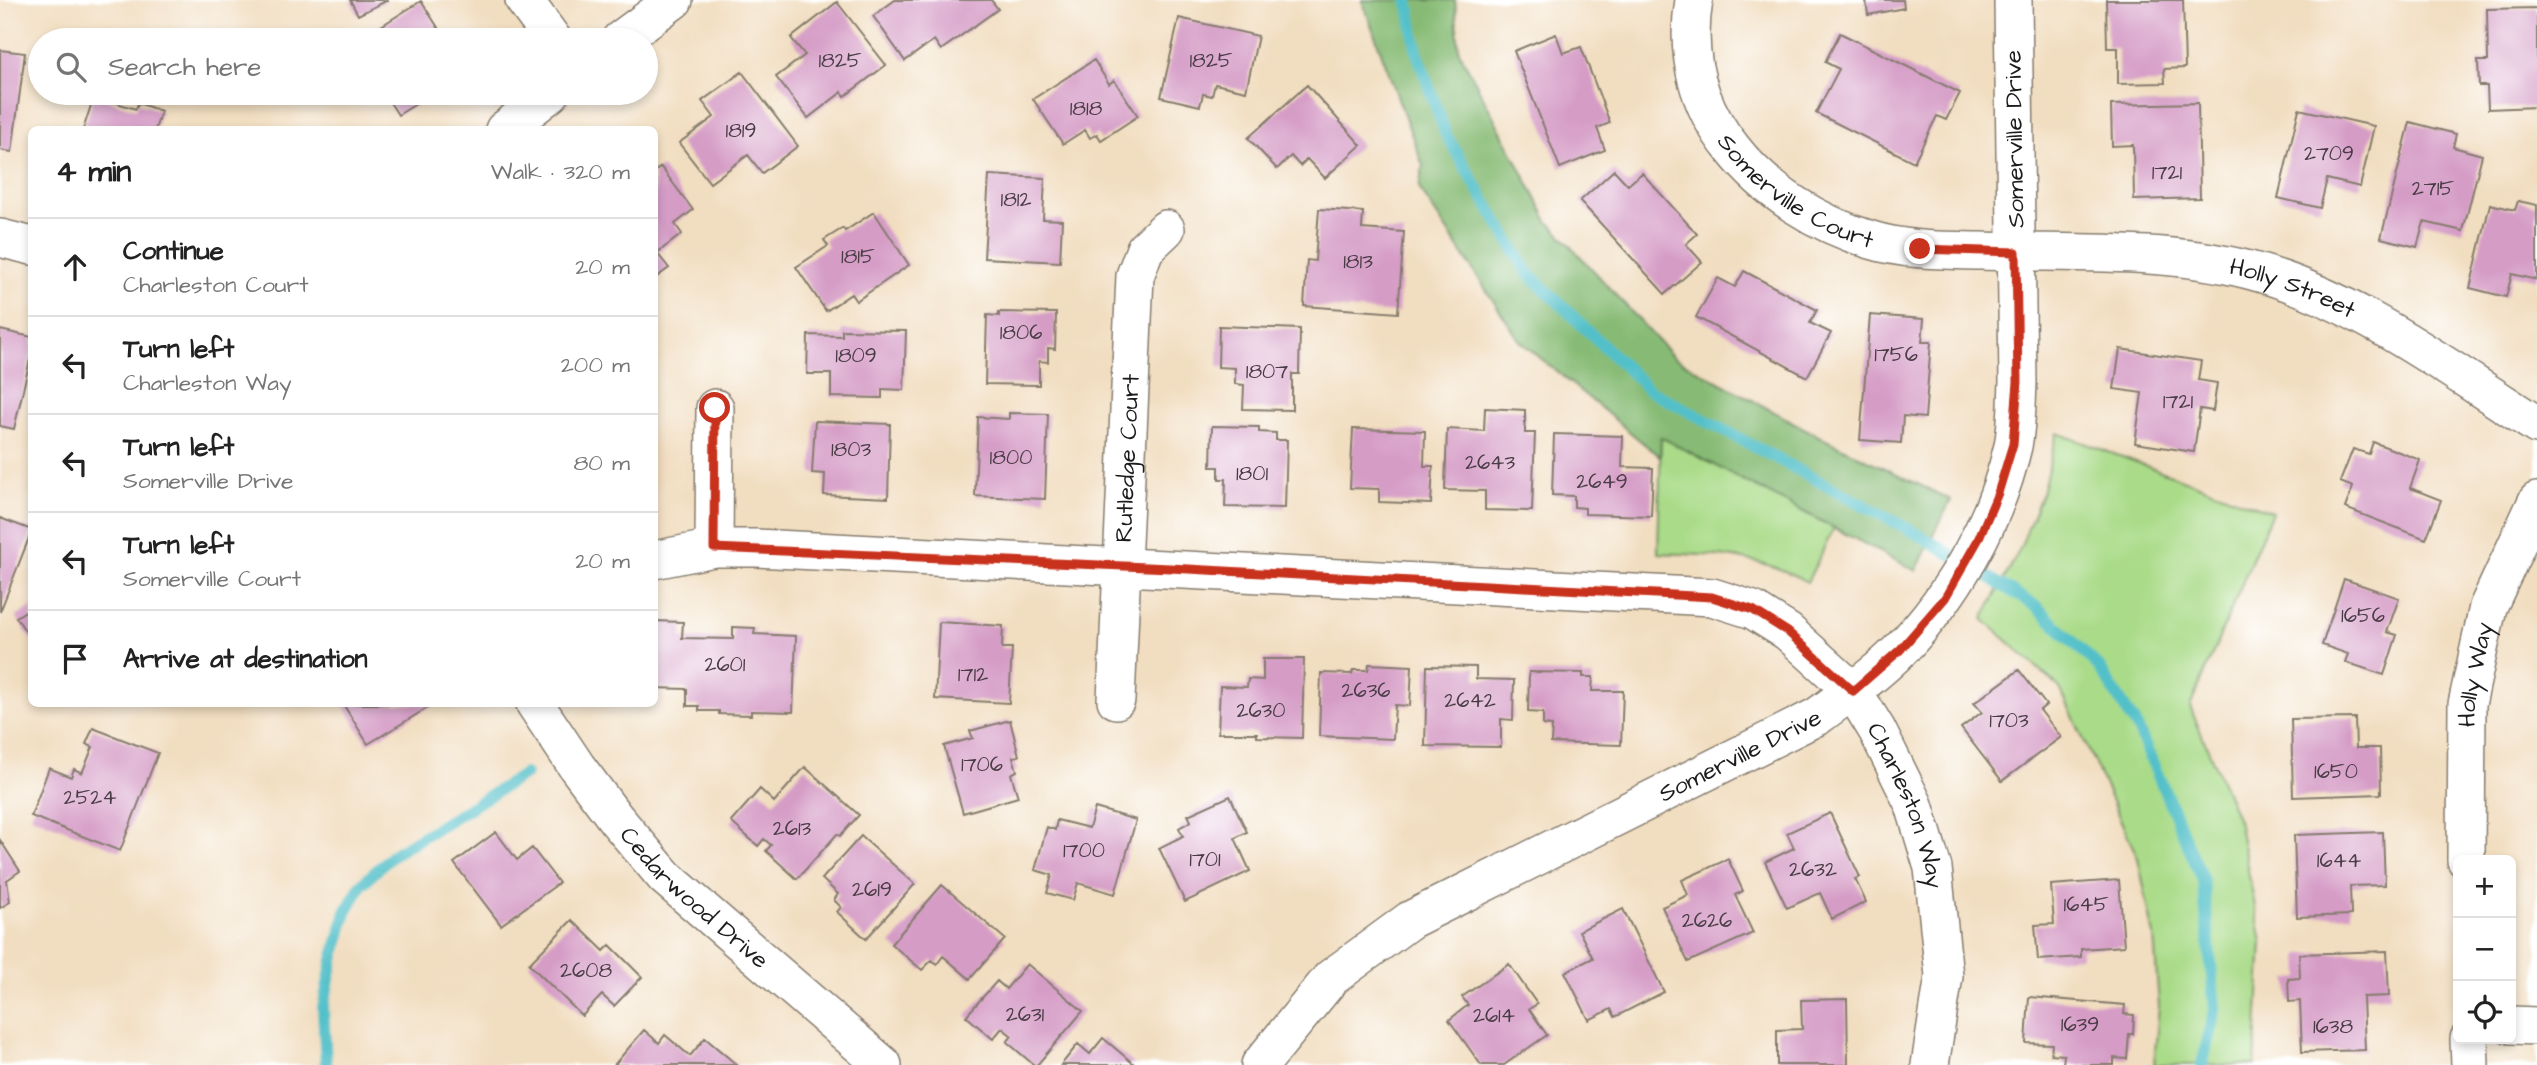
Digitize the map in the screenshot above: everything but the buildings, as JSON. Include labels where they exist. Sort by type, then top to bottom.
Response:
[{"type":"street","points":[[524,0],[544,28]]},
{"type":"street","points":[[637,28],[674,0]]},
{"type":"street","name":"Somerville Court","points":[[1694,0],[1690,23],[1691,59],[1703,103],[1721,134],[1741,160],[1777,193],[1818,219],[1872,241],[1920,249],[2016,252]]},
{"type":"street","name":"Somerville Drive","points":[[1261,1065],[1331,978],[1410,920],[1818,716],[1853,691],[1900,650],[1945,598],[1978,540],[1998,493],[2013,444],[2018,382],[2013,0]]},
{"type":"street","points":[[509,126],[536,105]]},
{"type":"street","name":"Rutledge Court","points":[[1116,700],[1135,276],[1145,249],[1166,229]]},
{"type":"street","points":[[0,238],[28,245]]},
{"type":"street","name":"Holly Street","points":[[2016,252],[2188,258],[2263,275],[2313,291],[2372,321],[2537,425]]},
{"type":"street","points":[[714,548],[715,408]]},
{"type":"street","name":"Holly Way","points":[[2466,855],[2467,704],[2488,607],[2537,501]]},
{"type":"street","name":"Charleston Way","points":[[658,559],[714,548],[1121,566],[1712,597],[1753,610],[1788,632],[1853,691],[1877,730],[1914,805],[1933,868],[1944,976],[1930,1065]]},
{"type":"street","name":"Cedarwood Drive","points":[[537,707],[616,820],[665,877],[883,1065]]},
{"type":"street","points":[[2516,1026],[2537,1026]]},
{"type":"street","points":[[2469,1044],[2470,1065]]},
{"type":"green space","points":[[1362,0],[1455,0],[1459,51],[1548,221],[1673,357],[1824,439],[1951,500],[1916,571],[1661,437],[1660,457],[1520,341],[1419,188],[1423,166]]},
{"type":"green space","points":[[2057,433],[2272,512],[2190,707],[2238,820],[2262,942],[2255,1065],[2154,1065],[2159,1006],[2154,936],[2138,858],[2060,688],[1983,619],[2019,551],[2042,493]]},
{"type":"green space","points":[[1661,437],[1834,528],[1807,582],[1752,561],[1658,553]]},
{"type":"waterway","points":[[1408,0],[1417,53],[1446,135],[1528,273],[1649,390],[1921,536],[2037,607],[2099,667],[2138,729],[2203,880],[2215,1010],[2202,1065]]},
{"type":"waterway","points":[[326,1065],[323,1008],[346,912],[361,885],[394,854],[525,774]]},
{"type":"route","points":[[715,408],[714,548],[1170,568],[1712,597],[1753,610],[1788,632],[1853,691],[1900,650],[1945,598],[1978,540],[1998,493],[2013,444],[2018,382],[2016,252],[1920,249]]}]
